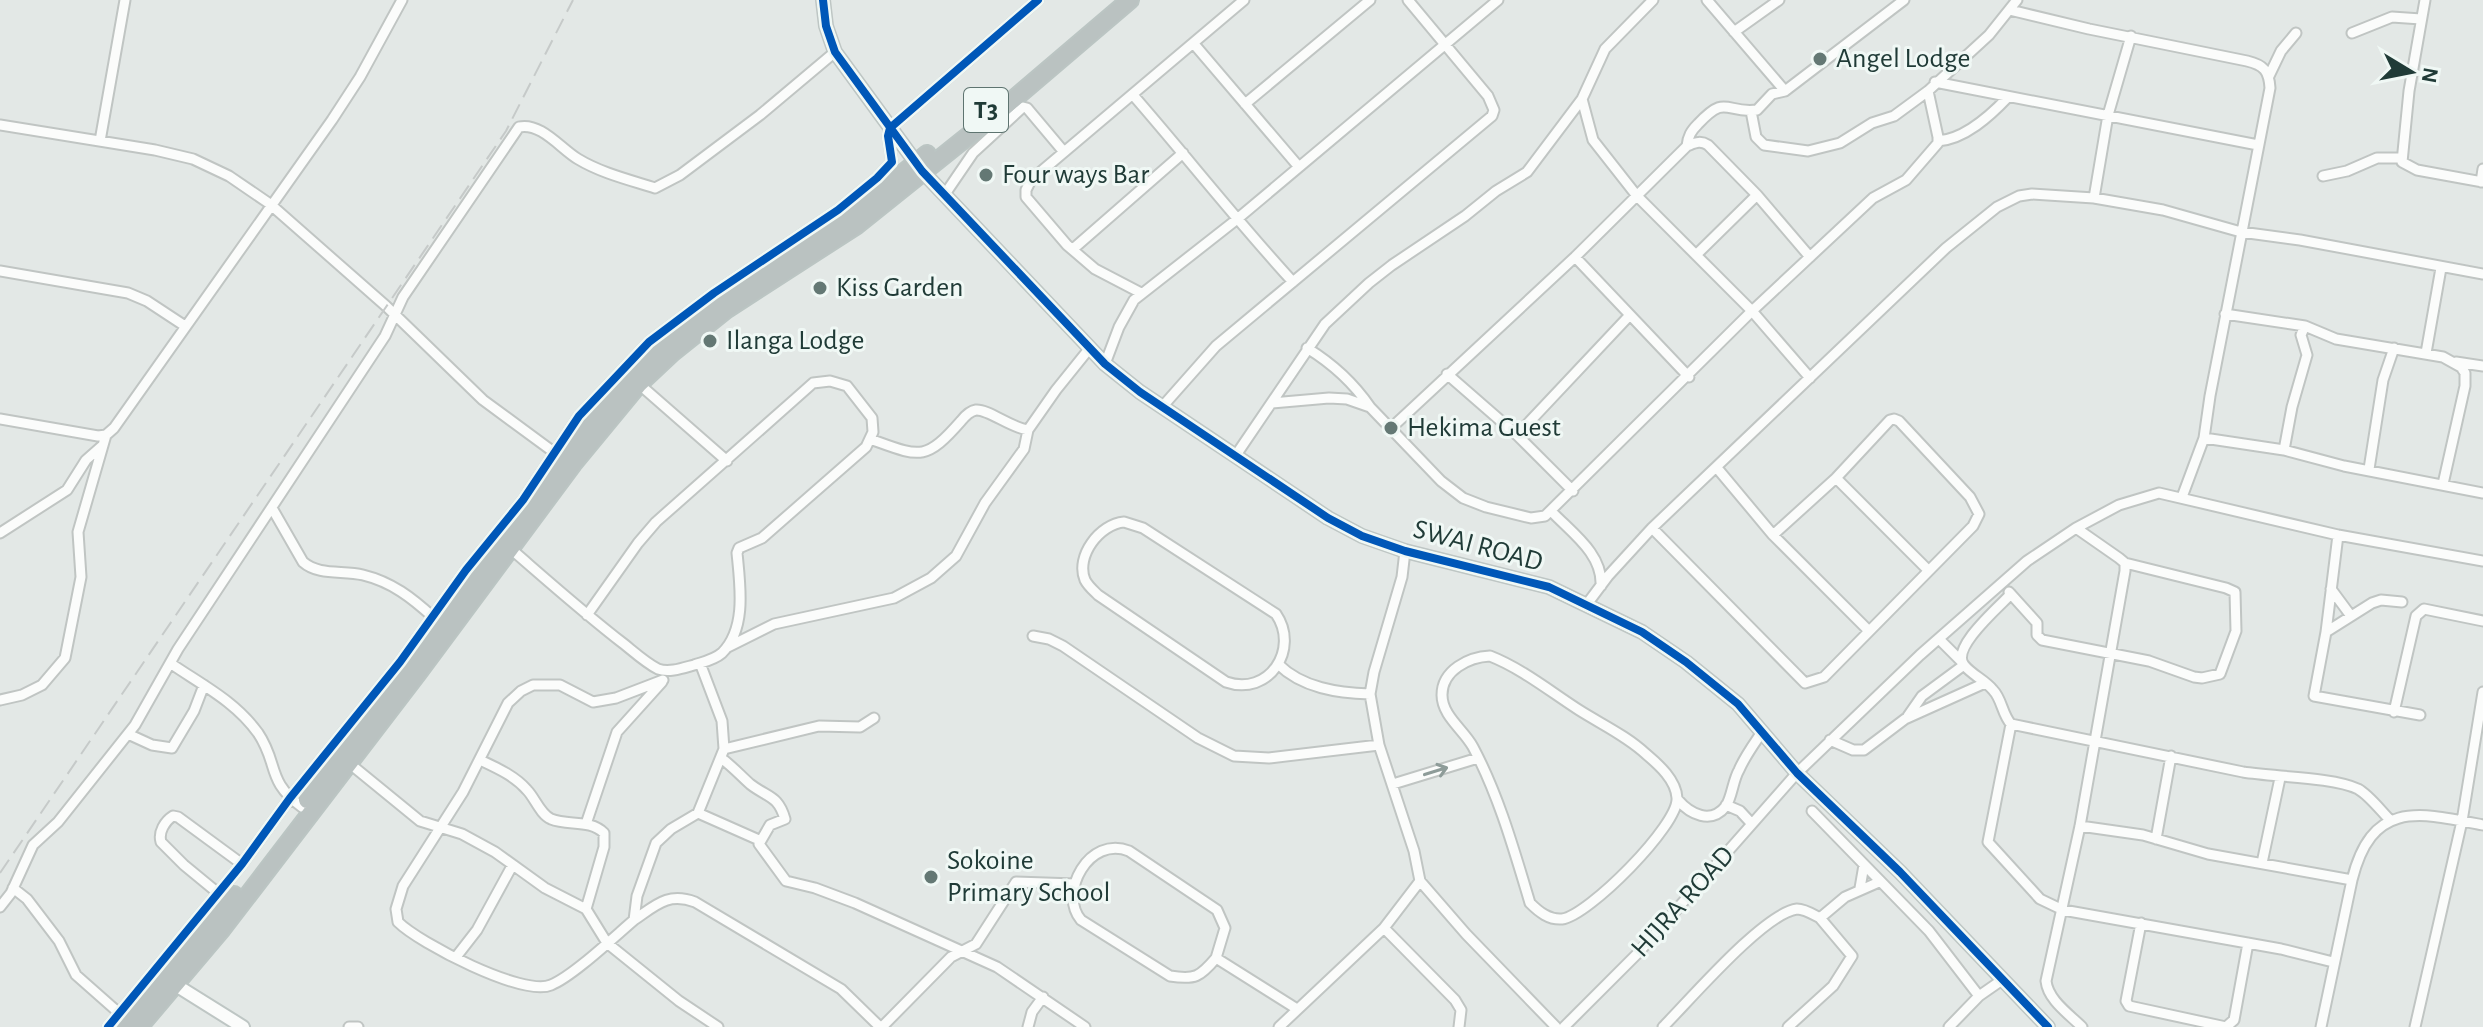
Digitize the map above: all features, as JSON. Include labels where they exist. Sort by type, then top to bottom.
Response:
[{"type":"highway","name":"T3","points":[[139,1027],[296,802],[582,434],[651,355],[688,324],[919,166],[1059,61],[1130,0]]},
{"type":"highway","name":"T3","points":[[125,1023],[171,982],[349,763],[573,464],[639,384],[727,309],[832,243],[919,166]]},
{"type":"street","points":[[100,141],[125,0]]},
{"type":"street","points":[[0,533],[67,490],[86,460],[105,440],[360,77],[402,0]]},
{"type":"street","points":[[0,907],[13,888],[33,845],[58,822],[128,734],[170,663],[385,336],[408,289],[519,127],[536,129],[591,166],[655,188],[680,175],[760,115],[835,52],[826,26],[823,0]]},
{"type":"street","points":[[108,1027],[125,1023],[218,893],[296,802],[555,453],[579,416],[649,342],[714,293],[838,210],[877,178],[892,162],[888,136],[890,128],[1038,0]]},
{"type":"street","points":[[1141,293],[1095,269],[1026,197],[1026,190],[1031,180],[1244,0]]},
{"type":"street","points":[[1245,104],[1370,0]]},
{"type":"street","points":[[1162,407],[1216,346],[1492,116],[1494,110],[1488,96],[1408,0]]},
{"type":"street","points":[[1105,364],[1128,307],[1141,293],[1236,220],[1498,0]]},
{"type":"street","points":[[1707,0],[1785,91]]},
{"type":"street","points":[[1734,32],[1779,0]]},
{"type":"street","points":[[1687,146],[1690,132],[1711,110],[1726,106],[1757,110],[1772,94],[1785,91],[1904,0]]},
{"type":"street","points":[[1751,111],[1756,137],[1764,145],[1808,151],[1840,143],[1872,123],[1894,116],[1928,91],[1989,35],[2017,0]]},
{"type":"street","points":[[2425,0],[2401,158],[2405,165],[2417,170],[2482,182],[2483,169]]},
{"type":"street","points":[[1236,455],[1325,324],[1369,283],[1527,172],[1582,99],[1605,49],[1650,1]]},
{"type":"street","points":[[2010,10],[2257,63],[2269,76]]},
{"type":"street","points":[[2352,33],[2392,17],[2421,19]]},
{"type":"street","points":[[2182,497],[2204,438],[2270,88],[2269,76],[2281,51],[2296,33]]},
{"type":"street","points":[[2094,198],[2108,115],[2131,36]]},
{"type":"street","points":[[1194,44],[1299,167]]},
{"type":"street","name":"SWAI ROAD","points":[[835,52],[919,166],[1105,364],[1162,407],[1328,518],[1362,536],[1405,551],[1549,587],[1642,632],[1686,662],[1738,704],[1797,773],[1900,872],[2048,1027]]},
{"type":"street","points":[[1935,82],[2258,145]]},
{"type":"street","points":[[1928,91],[1938,141]]},
{"type":"street","points":[[1133,95],[1236,220],[1293,282]]},
{"type":"street","points":[[1307,348],[1348,378],[1389,430],[1463,498],[1486,507],[1539,519],[1552,512],[1752,311],[1873,198],[1906,180],[1938,141],[1964,132],[1993,113],[2008,97]]},
{"type":"street","points":[[1582,99],[1593,140],[1637,196],[1752,311],[1810,378]]},
{"type":"street","points":[[945,194],[973,153],[1023,107],[1064,152]]},
{"type":"street","points":[[0,125],[193,159],[229,176],[270,204],[395,314],[483,400],[555,453]]},
{"type":"street","points":[[1389,430],[1575,257],[1687,146],[1698,142],[1708,145],[1757,195],[1810,257]]},
{"type":"street","points":[[1073,249],[1183,153]]},
{"type":"street","points":[[2323,176],[2347,171],[2377,158],[2401,158]]},
{"type":"street","points":[[1696,255],[1757,195]]},
{"type":"street","points":[[1587,604],[1652,528],[1946,248],[1997,207],[2019,196],[2094,198],[2163,210],[2241,232],[2483,274]]},
{"type":"street","points":[[1575,257],[1689,377]]},
{"type":"street","points":[[2426,353],[2441,268]]},
{"type":"street","points":[[0,271],[128,293],[147,301],[185,326]]},
{"type":"street","points":[[2225,314],[2305,326],[2336,339],[2426,353],[2483,366]]},
{"type":"street","points":[[1517,435],[1629,316]]},
{"type":"street","points":[[2284,450],[2307,355],[2301,335],[2305,326]]},
{"type":"street","points":[[2369,469],[2383,380],[2394,348]]},
{"type":"street","points":[[511,549],[587,615],[663,671],[713,659],[725,649],[774,624],[894,598],[931,578],[956,556],[985,503],[1024,449],[1028,430],[1089,349]]},
{"type":"street","points":[[2443,484],[2465,386],[2465,373],[2456,362]]},
{"type":"street","points":[[1447,374],[1517,435],[1573,491]]},
{"type":"street","points":[[587,615],[656,522],[813,383],[830,381],[847,386],[872,418],[870,439],[866,447],[762,538],[739,548],[742,597],[734,630],[725,649]]},
{"type":"street","points":[[639,384],[727,461]]},
{"type":"street","points":[[1272,403],[1329,398],[1347,399],[1370,407]]},
{"type":"street","points":[[870,439],[904,452],[932,451],[968,413],[975,410],[1028,430]]},
{"type":"street","points":[[0,419],[98,436],[105,440]]},
{"type":"street","points":[[1652,528],[1805,683],[1824,677],[1973,526],[1979,514],[1970,497],[1899,421],[1890,420],[1836,478],[1773,535]]},
{"type":"street","points":[[2204,438],[2284,450],[2344,466],[2483,493]]},
{"type":"street","points":[[0,700],[22,695],[42,685],[65,658],[81,577],[78,532],[105,440]]},
{"type":"street","points":[[1717,468],[1773,535],[1868,630]]},
{"type":"street","points":[[1836,478],[1928,570]]},
{"type":"street","name":"HIJRA ROAD","points":[[1564,1027],[1639,952],[1797,773],[1830,740],[2027,561],[2076,528],[2133,499],[2159,493],[2182,497],[2220,509],[2338,535],[2483,561]]},
{"type":"street","points":[[272,508],[308,567],[375,578],[405,593],[433,617]]},
{"type":"street","points":[[1552,512],[1596,561],[1602,573],[1601,586]]},
{"type":"street","points":[[1113,523],[1133,523],[1143,528],[1276,614],[1283,623],[1285,635],[1278,664],[1258,684],[1244,686],[1226,682],[1098,595],[1086,582],[1084,574],[1083,561],[1090,545],[1101,531],[1113,523]]},
{"type":"street","points":[[2002,584],[2037,623],[2038,638],[2149,661],[2194,677],[2215,677],[2223,671],[2236,631],[2235,592],[2125,563],[2076,528]]},
{"type":"street","points":[[2338,535],[2326,632],[2314,696],[2420,715]]},
{"type":"street","points":[[1405,551],[1402,577],[1370,694],[1379,745],[1414,851],[1420,881],[1476,946],[1556,1027]]},
{"type":"street","points":[[2082,1027],[2047,990],[2046,981],[2097,740],[2125,563]]},
{"type":"street","points":[[2331,589],[2351,616]]},
{"type":"street","points":[[1906,718],[1919,699],[1962,663],[1968,641],[2011,594]]},
{"type":"street","points":[[2326,632],[2381,600],[2402,602]]},
{"type":"street","points":[[2394,712],[2416,616],[2424,609],[2483,621]]},
{"type":"street","points":[[1033,636],[1063,646],[1198,738],[1234,756],[1269,758],[1379,745]]},
{"type":"street","points":[[1939,639],[1993,690],[2011,724],[1988,842],[2040,899],[2063,910],[2301,953],[2333,962]]},
{"type":"street","points":[[1678,800],[1668,825],[1645,852],[1579,911],[1565,919],[1541,914],[1530,903],[1496,795],[1472,745],[1449,714],[1442,693],[1445,683],[1459,666],[1471,658],[1490,656],[1643,751],[1670,778],[1678,800],[1687,811],[1700,816],[1711,816],[1726,805],[1737,772],[1762,732]]},
{"type":"street","points":[[170,663],[232,704],[259,735],[279,786],[296,802]]},
{"type":"street","points":[[634,920],[637,896],[656,843],[671,829],[698,813],[723,754],[722,721],[700,663]]},
{"type":"street","points":[[1278,664],[1303,681],[1323,688],[1343,693],[1370,694]]},
{"type":"street","points":[[586,824],[617,732],[673,670]]},
{"type":"street","points":[[663,680],[616,698],[593,702],[560,685],[533,685],[508,703],[480,760],[403,886],[396,917],[403,927],[503,980],[542,988],[560,979],[663,900],[680,897],[695,902],[841,989],[881,1027],[951,957],[979,940],[1016,882],[1075,884]]},
{"type":"street","points":[[1830,740],[1853,750],[1864,750],[1906,718],[1985,683]]},
{"type":"street","points":[[128,734],[152,745],[172,748],[188,723],[204,685]]},
{"type":"street","points":[[2415,1027],[2462,821],[2483,692]]},
{"type":"street","points":[[723,754],[819,726],[860,727],[874,718]]},
{"type":"street","points":[[2011,724],[2280,778],[2304,778],[2357,789],[2390,820]]},
{"type":"street","points":[[723,754],[758,790],[775,798],[781,807],[785,819],[770,825],[759,840],[761,849],[786,881],[845,898],[997,967],[1085,1027]]},
{"type":"street","points":[[2156,839],[2171,756]]},
{"type":"street","points":[[1393,784],[1478,758]]},
{"type":"street","points":[[480,760],[528,790],[546,816],[599,827],[604,833],[586,909]]},
{"type":"street","points":[[349,763],[420,821],[462,834],[586,909],[607,943],[679,1001],[718,1027]]},
{"type":"street","points":[[2262,863],[2280,778]]},
{"type":"street","points":[[1726,805],[1740,811],[1752,824]]},
{"type":"street","points":[[1812,811],[1929,931],[1979,996]]},
{"type":"street","points":[[698,813],[759,840]]},
{"type":"street","points":[[2321,1027],[2355,865],[2368,840],[2390,820],[2416,814],[2483,825]]},
{"type":"street","points":[[218,893],[161,842],[160,837],[168,820],[178,817],[242,864]]},
{"type":"street","points":[[2080,826],[2156,839],[2208,854],[2352,880]]},
{"type":"street","points":[[1112,846],[1129,851],[1217,910],[1225,928],[1216,958],[1201,975],[1185,978],[1170,976],[1081,920],[1073,901],[1075,884],[1083,868],[1100,850],[1112,846]]},
{"type":"street","points":[[1860,888],[1864,865]]},
{"type":"street","points":[[456,957],[477,930],[512,866]]},
{"type":"street","points":[[1279,1027],[1384,928],[1420,881]]},
{"type":"street","points":[[1820,918],[1845,897],[1879,882]]},
{"type":"street","points":[[13,888],[23,895],[59,941],[76,975],[125,1023]]},
{"type":"street","points":[[1663,1027],[1740,949],[1778,916],[1802,909],[1820,918],[1852,956],[1833,986],[1788,1027]]},
{"type":"street","points":[[2141,923],[2126,1001],[2129,1006],[2226,1027],[2234,1020],[2248,943]]},
{"type":"street","points":[[1384,928],[1455,1000],[1461,1010],[1459,1027]]},
{"type":"street","points":[[1216,958],[1297,1009]]},
{"type":"street","points":[[1949,1027],[1979,996],[2002,980]]},
{"type":"street","points":[[171,982],[243,1027]]},
{"type":"street","points":[[1028,1027],[1032,1012],[1043,997]]},
{"type":"street","points":[[349,1027],[358,1027]]},
{"type":"railway","points":[[0,873],[506,131],[573,0]]},
{"type":"cycle path","points":[[823,0],[826,26],[835,52],[922,171],[1105,364],[1140,392],[1328,518],[1362,536],[1405,551],[1549,587],[1642,632],[1686,662],[1738,704],[1797,773],[1900,872],[2048,1027]]},
{"type":"cycle path","points":[[108,1027],[242,864],[290,798],[400,662],[466,570],[523,500],[579,416],[649,342],[714,293],[838,210],[877,178],[892,162],[888,136],[890,128],[1038,0]]},
{"type":"place","name":"Angel Lodge","points":[[1820,59]]},
{"type":"place","name":"Four ways Bar","points":[[986,175]]},
{"type":"place","name":"Kiss Garden","points":[[820,288]]},
{"type":"place","name":"Ilanga Lodge","points":[[710,341]]},
{"type":"place","name":"Hekima Guest","points":[[1391,428]]},
{"type":"place","name":"Sokoine Primary School","points":[[931,877]]}]
